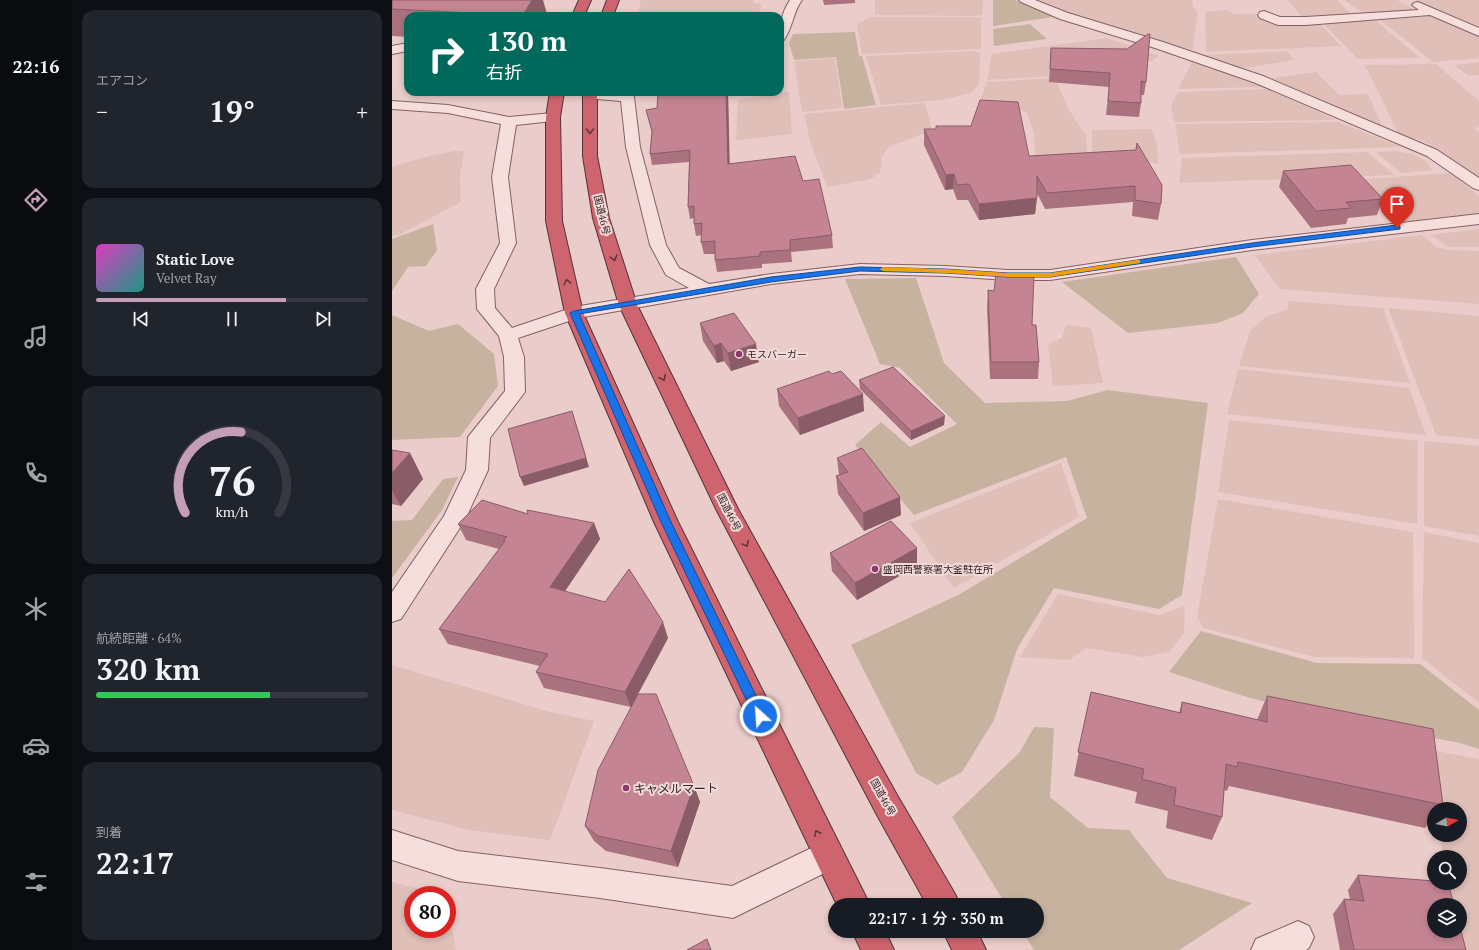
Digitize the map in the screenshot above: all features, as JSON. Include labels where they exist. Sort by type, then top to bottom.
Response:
[{"type":"highway","points":[[580,12],[585,0]]},
{"type":"highway","points":[[608,12],[613,0]]},
{"type":"highway","points":[[556,96],[553,117],[554,221],[574,313],[666,522],[850,898]]},
{"type":"highway","name":"国道46号","points":[[590,96],[590,156],[601,218],[628,305],[727,509],[887,805],[940,898]]},
{"type":"highway","points":[[872,938],[878,950]]},
{"type":"highway","points":[[963,938],[970,950]]},
{"type":"street","points":[[784,28],[790,7],[796,0]]},
{"type":"street","points":[[1025,0],[1064,16],[1159,45],[1258,79],[1432,153],[1479,185]]},
{"type":"street","points":[[1406,0],[1479,32]]},
{"type":"street","points":[[1264,15],[1278,21],[1306,21],[1422,13],[1430,11]]},
{"type":"street","points":[[392,50],[404,48]]},
{"type":"street","points":[[632,96],[633,147],[658,245],[672,271],[708,291]]},
{"type":"street","points":[[392,105],[448,109],[509,122],[553,117]]},
{"type":"street","points":[[392,612],[454,520],[477,470],[479,437],[515,392],[514,357],[508,336],[486,308],[485,290],[508,243],[500,177],[509,122]]},
{"type":"street","points":[[508,336],[574,313],[628,305],[771,279],[860,269],[945,271],[1008,275],[1050,275],[1260,244],[1479,219]]},
{"type":"street","points":[[392,844],[458,866],[600,883],[733,902],[828,855]]},
{"type":"street","points":[[1267,950],[1298,937]]},
{"type":"shaded area","points":[[641,0],[754,0],[753,3],[762,4],[759,12],[638,12]]},
{"type":"shaded area","points":[[875,0],[983,0],[982,15],[875,15]]},
{"type":"shaded area","points":[[993,0],[1015,0],[1053,17],[993,26]]},
{"type":"shaded area","points":[[1033,0],[1192,0],[1193,7],[1198,13],[1192,50],[1081,18]]},
{"type":"shaded area","points":[[1287,0],[1337,0],[1353,16],[1304,19]]},
{"type":"shaded area","points":[[1344,0],[1397,0],[1418,11],[1367,15]]},
{"type":"shaded area","points":[[1415,0],[1479,0],[1479,26],[1476,27]]},
{"type":"shaded area","points":[[1227,10],[1234,14],[1256,14],[1274,24],[1321,25],[1341,46],[1206,52],[1205,12]]},
{"type":"shaded area","points":[[1429,16],[1479,37],[1479,58],[1433,62],[1380,20]]},
{"type":"shaded area","points":[[869,17],[981,17],[981,49],[862,54],[857,25]]},
{"type":"shaded area","points":[[1375,20],[1420,58],[1358,59],[1324,24]]},
{"type":"shaded area","points":[[1030,24],[1047,39],[994,46],[993,29]]},
{"type":"shaded area","points":[[855,32],[859,56],[862,56],[876,105],[844,109],[836,57],[794,60],[789,43],[793,34]]},
{"type":"shaded area","points":[[1107,38],[1159,56],[1151,61],[1054,76],[987,80],[992,54]]},
{"type":"shaded area","points":[[975,51],[980,53],[979,85],[971,93],[941,100],[881,105],[866,56]]},
{"type":"shaded area","points":[[1287,51],[1294,60],[1239,69],[1199,55]]},
{"type":"shaded area","points":[[835,58],[842,108],[802,112],[794,61]]},
{"type":"shaded area","points":[[1193,60],[1262,87],[1178,89]]},
{"type":"shaded area","points":[[1479,62],[1479,75],[1469,76],[1454,65]]},
{"type":"shaded area","points":[[1436,64],[1479,101],[1479,127],[1474,128],[1479,132],[1479,181],[1424,141],[1399,135],[1365,65]]},
{"type":"shaded area","points":[[1316,72],[1339,95],[1368,94],[1383,129],[1266,79]]},
{"type":"shaded area","points":[[1055,78],[1068,108],[1086,136],[1088,165],[1036,167],[1034,133],[1027,112],[979,103],[987,82]]},
{"type":"shaded area","points":[[1267,89],[1336,120],[1174,122],[1171,105],[1178,92]]},
{"type":"shaded area","points":[[789,91],[792,134],[736,140],[738,100],[761,96],[784,96],[784,92]]},
{"type":"shaded area","points":[[925,103],[932,130],[889,147],[882,156],[880,172],[871,179],[827,187],[810,141],[804,114]]},
{"type":"shaded area","points":[[1338,122],[1401,147],[1180,154],[1175,124]]},
{"type":"shaded area","points":[[1151,129],[1157,144],[1158,163],[1092,165],[1092,130]]},
{"type":"shaded area","points":[[455,151],[463,151],[464,153],[460,176],[461,202],[399,235],[392,235],[392,167],[421,158]]},
{"type":"shaded area","points":[[1396,151],[1412,154],[1426,161],[1432,170],[1401,173],[1376,152]]},
{"type":"shaded area","points":[[1367,152],[1395,175],[1179,183],[1182,158]]},
{"type":"shaded area","points":[[1451,173],[1479,196],[1479,214],[1395,224],[1351,180]]},
{"type":"shaded area","points":[[433,224],[437,250],[426,266],[408,267],[392,291],[392,239]]},
{"type":"shaded area","points":[[1479,229],[1479,247],[1449,247],[1430,235]]},
{"type":"shaded area","points":[[1422,235],[1436,247],[1449,250],[1479,251],[1479,304],[1280,289],[1255,255]]},
{"type":"shaded area","points":[[1236,257],[1259,294],[1243,313],[1218,323],[1128,333],[1062,282]]},
{"type":"shaded area","points":[[916,278],[944,363],[985,403],[1067,401],[1108,390],[1208,403],[1182,595],[1159,609],[1054,588],[1017,649],[994,720],[962,772],[937,785],[916,773],[851,645],[960,594],[1087,518],[1066,457],[914,515],[855,445],[881,422],[910,447],[957,424],[900,368],[880,364],[845,279]]},
{"type":"shaded area","points":[[1288,301],[1383,308],[1410,383],[1239,366],[1250,331],[1266,317],[1288,309]]},
{"type":"shaded area","points":[[1388,308],[1479,316],[1479,439],[1436,435]]},
{"type":"shaded area","points":[[392,315],[429,331],[458,324],[494,354],[498,386],[460,437],[392,440]]},
{"type":"shaded area","points":[[1066,325],[1091,328],[1103,383],[1053,386],[1048,344],[1062,338]]},
{"type":"shaded area","points":[[1238,369],[1409,388],[1426,435],[1227,414]]},
{"type":"shaded area","points":[[1229,420],[1418,441],[1417,524],[1218,492]]},
{"type":"shaded area","points":[[1424,441],[1479,446],[1479,536],[1424,526]]},
{"type":"shaded area","points":[[1061,463],[1079,517],[954,588],[910,523]]},
{"type":"shaded area","points":[[458,477],[442,510],[392,578],[392,521],[412,520],[443,479]]},
{"type":"shaded area","points":[[1218,499],[1413,532],[1414,658],[1314,657],[1204,628],[1197,617]]},
{"type":"shaded area","points":[[1424,532],[1479,543],[1479,703],[1422,658]]},
{"type":"shaded area","points":[[1058,594],[1159,615],[1185,606],[1184,633],[1169,652],[1143,657],[1086,648],[1069,660],[1020,657]]},
{"type":"shaded area","points":[[1201,631],[1317,663],[1420,664],[1479,710],[1479,749],[1460,743],[1371,726],[1250,698],[1169,672]]},
{"type":"shaded area","points":[[392,665],[550,712],[594,721],[550,840],[469,830],[392,810]]},
{"type":"shaded area","points":[[1034,727],[1054,728],[1050,797],[1088,828],[1129,830],[1167,878],[1252,903],[1179,950],[1034,950],[1026,938],[1044,938],[1044,898],[1002,898],[952,817],[1020,752]]},
{"type":"shaded area","points":[[1426,749],[1479,759],[1479,950],[1458,950],[1459,938],[1467,938],[1467,898],[1450,898],[1449,890],[1467,890],[1467,850],[1442,850],[1441,842],[1467,842],[1467,802],[1435,802]]},
{"type":"shaded area","points":[[392,882],[408,886],[404,886],[404,938],[454,938],[456,950],[392,950]]},
{"type":"building","points":[[392,0],[532,0],[525,12],[452,12],[392,9]]},
{"type":"building","points":[[1150,34],[1146,82],[1141,81],[1141,103],[1108,101],[1110,73],[1050,69],[1051,48],[1127,49]]},
{"type":"building","points":[[658,96],[726,96],[728,164],[795,156],[803,181],[819,179],[832,235],[790,240],[790,250],[760,252],[760,256],[715,260],[715,241],[701,242],[702,223],[694,224],[694,206],[688,207],[690,150],[650,154],[652,131],[646,110],[657,108]]},
{"type":"building","points":[[980,100],[1018,102],[1029,156],[1136,150],[1137,143],[1162,185],[1161,204],[1135,200],[1135,186],[1047,193],[1037,176],[1037,198],[979,204],[969,184],[957,185],[954,174],[946,175],[924,129],[936,129],[936,126],[971,126]]},
{"type":"building","points":[[1351,165],[1383,199],[1346,202],[1351,208],[1316,211],[1283,171]]},
{"type":"building","points":[[996,274],[1034,276],[1032,325],[1036,325],[1039,362],[991,362],[988,290],[994,291]]},
{"type":"building","points":[[734,313],[756,344],[728,353],[721,343],[714,346],[700,323]]},
{"type":"building","points":[[893,367],[945,416],[911,431],[859,380]]},
{"type":"building","points":[[829,371],[832,374],[841,371],[863,394],[798,418],[777,389]]},
{"type":"building","points":[[572,411],[586,458],[520,477],[508,429]]},
{"type":"building","points":[[862,448],[900,497],[863,513],[836,476],[848,472],[837,458]]},
{"type":"building","points":[[392,450],[410,453],[392,473]]},
{"type":"building","points":[[482,500],[528,514],[527,510],[594,523],[550,587],[605,602],[629,569],[663,622],[625,692],[536,672],[548,654],[439,629],[507,537],[458,524]]},
{"type":"building","points":[[891,521],[917,548],[855,583],[830,553]]},
{"type":"building","points":[[1091,692],[1181,713],[1182,702],[1267,722],[1267,696],[1433,729],[1443,802],[1429,802],[1238,762],[1237,767],[1226,764],[1222,817],[1174,805],[1176,788],[1142,779],[1144,769],[1078,752]]},
{"type":"building","points":[[638,694],[656,694],[694,786],[671,851],[598,836],[585,826],[598,770]]},
{"type":"building","points":[[1358,875],[1427,880],[1427,890],[1450,890],[1452,898],[1427,898],[1427,938],[1463,938],[1466,950],[1354,950],[1344,899],[1364,901]]},
{"type":"building","points":[[707,939],[711,950],[687,950]]},
{"type":"slow traffic","points":[[883,269],[1008,275],[1050,275],[1137,262]]},
{"type":"place","name":"モスバーガー","points":[[739,354]]},
{"type":"place","name":"盛岡西警察署大釜駐在所","points":[[875,569]]},
{"type":"place","name":"キャメルマート","points":[[626,788]]},
{"type":"route","points":[[760,716],[666,522],[574,313],[628,305],[771,279],[860,269],[945,271],[1008,275],[1050,275],[1252,245],[1397,228]]}]
